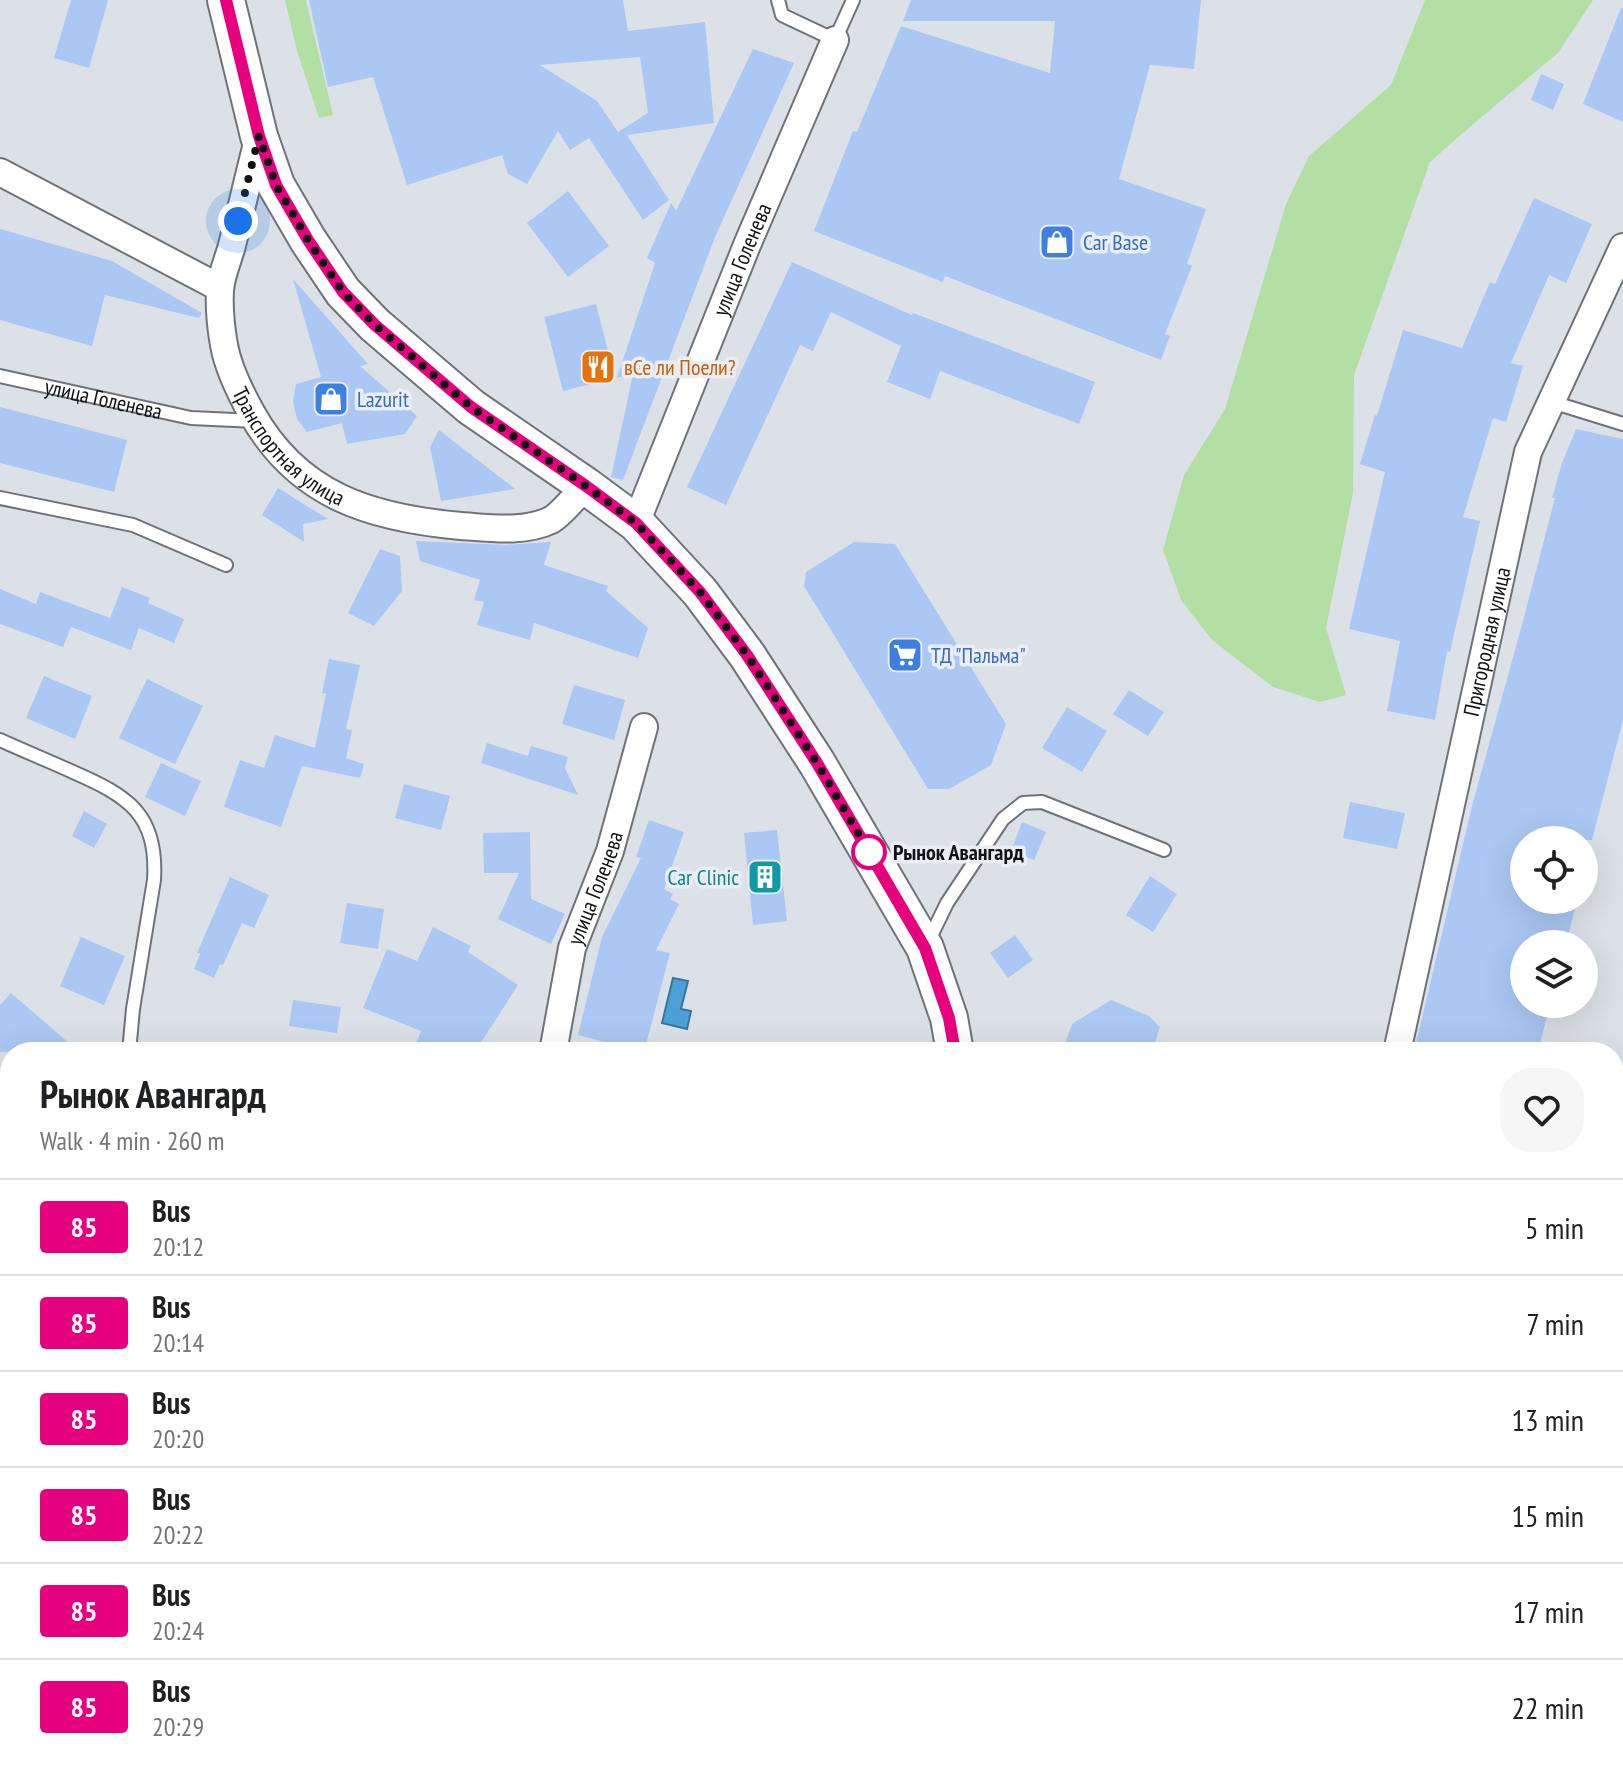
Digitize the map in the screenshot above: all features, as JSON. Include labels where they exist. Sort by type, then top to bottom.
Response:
[{"type":"main road","name":"Транспортная улица","points":[[226,0],[259,136],[276,185],[343,292],[375,325],[471,407],[636,523],[700,592],[747,655],[817,763],[925,948],[949,1018],[953,1042]]},
{"type":"street","name":"улица Голенева","points":[[636,523],[747,245],[835,40]]},
{"type":"street","name":"Транспортная улица","points":[[259,136],[220,288],[224,347],[239,391],[272,445],[289,465],[347,502],[385,515],[485,528],[525,528],[553,519],[586,486]]},
{"type":"street","points":[[0,172],[220,288]]},
{"type":"street","name":"Пригородная улица","points":[[1399,1042],[1528,452],[1623,247]]},
{"type":"street","name":"улица Голенева","points":[[555,1042],[572,948],[610,851],[644,727]]},
{"type":"lane","points":[[778,0],[782,15],[835,40]]},
{"type":"lane","name":"улица Голенева","points":[[835,40],[853,0]]},
{"type":"lane","name":"улица Голенева","points":[[0,376],[191,418],[256,421]]},
{"type":"lane","points":[[1552,402],[1623,424]]},
{"type":"lane","points":[[0,498],[133,525],[226,565]]},
{"type":"lane","points":[[0,740],[108,788],[131,804],[146,826],[155,861],[154,880],[130,1042]]},
{"type":"lane","points":[[925,948],[947,903],[1003,819],[1023,803],[1042,802],[1164,850]]},
{"type":"green space","points":[[285,0],[306,0],[333,115],[319,118],[297,51]]},
{"type":"green space","points":[[1425,0],[1593,0],[1558,53],[1430,162],[1354,375],[1353,493],[1326,628],[1346,695],[1320,702],[1273,687],[1212,640],[1181,600],[1163,550],[1184,475],[1225,409],[1286,204],[1309,156],[1391,85]]},
{"type":"water","points":[[673,978],[688,981],[681,1009],[691,1011],[687,1029],[662,1023]]},
{"type":"building","points":[[71,0],[108,0],[89,68],[54,58]]},
{"type":"building","points":[[309,0],[623,0],[628,31],[705,22],[714,123],[627,135],[669,200],[643,220],[589,138],[570,150],[558,131],[527,184],[508,174],[502,155],[407,185],[373,77],[328,87]],"holes":[[[640,57],[648,113],[618,132],[597,101],[540,65]]]},
{"type":"building","points":[[911,0],[1201,0],[1194,69],[1150,65],[1119,179],[1206,209],[1187,264],[1192,266],[1165,334],[1170,336],[1161,360],[945,276],[943,282],[814,231],[853,131],[857,132],[901,26],[1050,73],[1055,21],[903,21]]},
{"type":"building","points":[[1623,8],[1623,122],[1583,104]]},
{"type":"building","points":[[753,49],[794,63],[715,237],[623,480],[611,477],[633,374],[617,378],[655,263],[647,258],[671,203],[676,211]]},
{"type":"building","points":[[1541,74],[1564,84],[1553,110],[1531,100]]},
{"type":"building","points":[[568,191],[609,246],[568,277],[527,223]]},
{"type":"building","points":[[1534,198],[1592,224],[1566,283],[1549,275],[1511,363],[1523,366],[1506,422],[1493,418],[1463,517],[1480,521],[1450,652],[1447,651],[1435,720],[1387,711],[1400,641],[1349,629],[1385,472],[1360,464],[1403,330],[1462,348],[1490,282],[1495,284]]},
{"type":"building","points":[[0,229],[112,261],[202,313],[199,318],[105,295],[92,346],[0,320]]},
{"type":"building","points":[[792,262],[912,315],[1095,382],[1079,424],[940,371],[930,399],[887,382],[901,346],[831,312],[813,351],[800,345],[726,505],[687,487]]},
{"type":"building","points":[[293,279],[368,364],[360,366],[417,416],[405,434],[347,444],[342,423],[307,432],[297,419],[293,401],[296,384],[321,377]]},
{"type":"building","points":[[596,304],[615,378],[563,391],[544,317]]},
{"type":"building","points":[[0,407],[127,440],[114,492],[0,463]]},
{"type":"building","points":[[1576,429],[1623,439],[1623,720],[1596,826],[1510,826],[1510,914],[1574,914],[1570,930],[1510,930],[1510,1018],[1546,1018],[1540,1042],[1416,1042],[1472,806],[1555,498],[1552,498]]},
{"type":"building","points":[[439,430],[515,489],[441,501],[430,447]]},
{"type":"building","points":[[278,488],[328,519],[303,524],[304,542],[262,515]]},
{"type":"building","points":[[416,541],[506,545],[551,542],[544,565],[608,586],[606,591],[648,628],[638,658],[534,623],[530,640],[477,625],[484,602],[474,600],[480,580],[420,561]]},
{"type":"building","name":"ТД \"Пальма\"","points":[[854,542],[895,544],[1006,724],[991,765],[949,789],[928,789],[804,586],[806,572]]},
{"type":"building","points":[[380,549],[400,556],[402,591],[374,626],[348,613]]},
{"type":"building","points":[[122,587],[150,598],[148,603],[184,619],[174,643],[139,628],[131,650],[71,627],[63,647],[0,624],[0,589],[36,604],[40,592],[110,618]]},
{"type":"building","points":[[329,659],[360,665],[346,729],[352,730],[346,758],[364,764],[360,778],[302,766],[281,827],[224,807],[240,760],[264,768],[275,735],[315,748],[326,694],[322,693]]},
{"type":"building","points":[[44,676],[92,696],[75,739],[26,718]]},
{"type":"building","points":[[147,679],[203,706],[175,764],[119,738]]},
{"type":"building","points":[[574,685],[625,700],[614,740],[562,724]]},
{"type":"building","points":[[1129,690],[1164,712],[1148,736],[1113,714]]},
{"type":"building","points":[[1067,707],[1107,731],[1082,772],[1042,748]]},
{"type":"building","points":[[487,743],[528,756],[531,746],[568,757],[565,768],[578,795],[481,763]]},
{"type":"building","points":[[161,763],[201,781],[185,816],[145,797]]},
{"type":"building","points":[[404,784],[450,796],[441,830],[395,818]]},
{"type":"building","points":[[1350,802],[1405,813],[1397,849],[1343,838]]},
{"type":"building","points":[[84,811],[107,824],[94,848],[72,836]]},
{"type":"building","points":[[649,820],[684,832],[664,889],[673,894],[670,899],[679,904],[656,950],[670,953],[647,1042],[605,1042],[578,1035],[602,937],[641,858],[636,857]]},
{"type":"building","points":[[1022,822],[1046,832],[1034,860],[1011,851]]},
{"type":"building","name":"Car Clinic","points":[[777,830],[787,921],[753,925],[744,833]]},
{"type":"building","points":[[530,832],[531,899],[565,914],[551,944],[498,919],[519,873],[484,873],[483,833]]},
{"type":"building","points":[[1150,876],[1177,894],[1153,932],[1126,915]]},
{"type":"building","points":[[230,877],[269,895],[254,928],[242,923],[214,978],[194,969],[200,954],[197,953]]},
{"type":"building","points":[[347,903],[384,909],[378,949],[340,943]]},
{"type":"building","points":[[433,927],[471,946],[468,952],[518,985],[481,1042],[417,1042],[421,1031],[363,1008],[387,949],[417,961]]},
{"type":"building","points":[[1015,935],[1033,960],[1008,978],[990,953]]},
{"type":"building","points":[[81,937],[125,956],[104,1005],[60,986]]},
{"type":"building","points":[[11,993],[67,1042],[0,1042],[0,1005]]},
{"type":"building","points":[[293,1000],[341,1007],[337,1033],[289,1026]]},
{"type":"building","points":[[1111,1000],[1149,1016],[1160,1027],[1155,1042],[1066,1042],[1072,1024]]},
{"type":"bus line","name":"85","points":[[226,0],[259,136],[276,185],[343,292],[375,325],[471,407],[636,523],[700,592],[747,655],[817,763],[925,948],[949,1018],[953,1042]]},
{"type":"place","name":"Car Base","points":[[1057,242]]},
{"type":"place","name":"вСе ли Поели?","points":[[598,367]]},
{"type":"place","name":"Lazurit","points":[[331,399]]},
{"type":"place","name":"ТД \"Пальма\"","points":[[905,655]]},
{"type":"place","name":"Рынок Авангард","points":[[869,852]]},
{"type":"place","name":"Car Clinic","points":[[765,877]]},
{"type":"route","points":[[238,221],[259,136],[276,185],[343,292],[375,325],[471,407],[636,523],[700,592],[747,655],[817,763],[869,852]]}]
